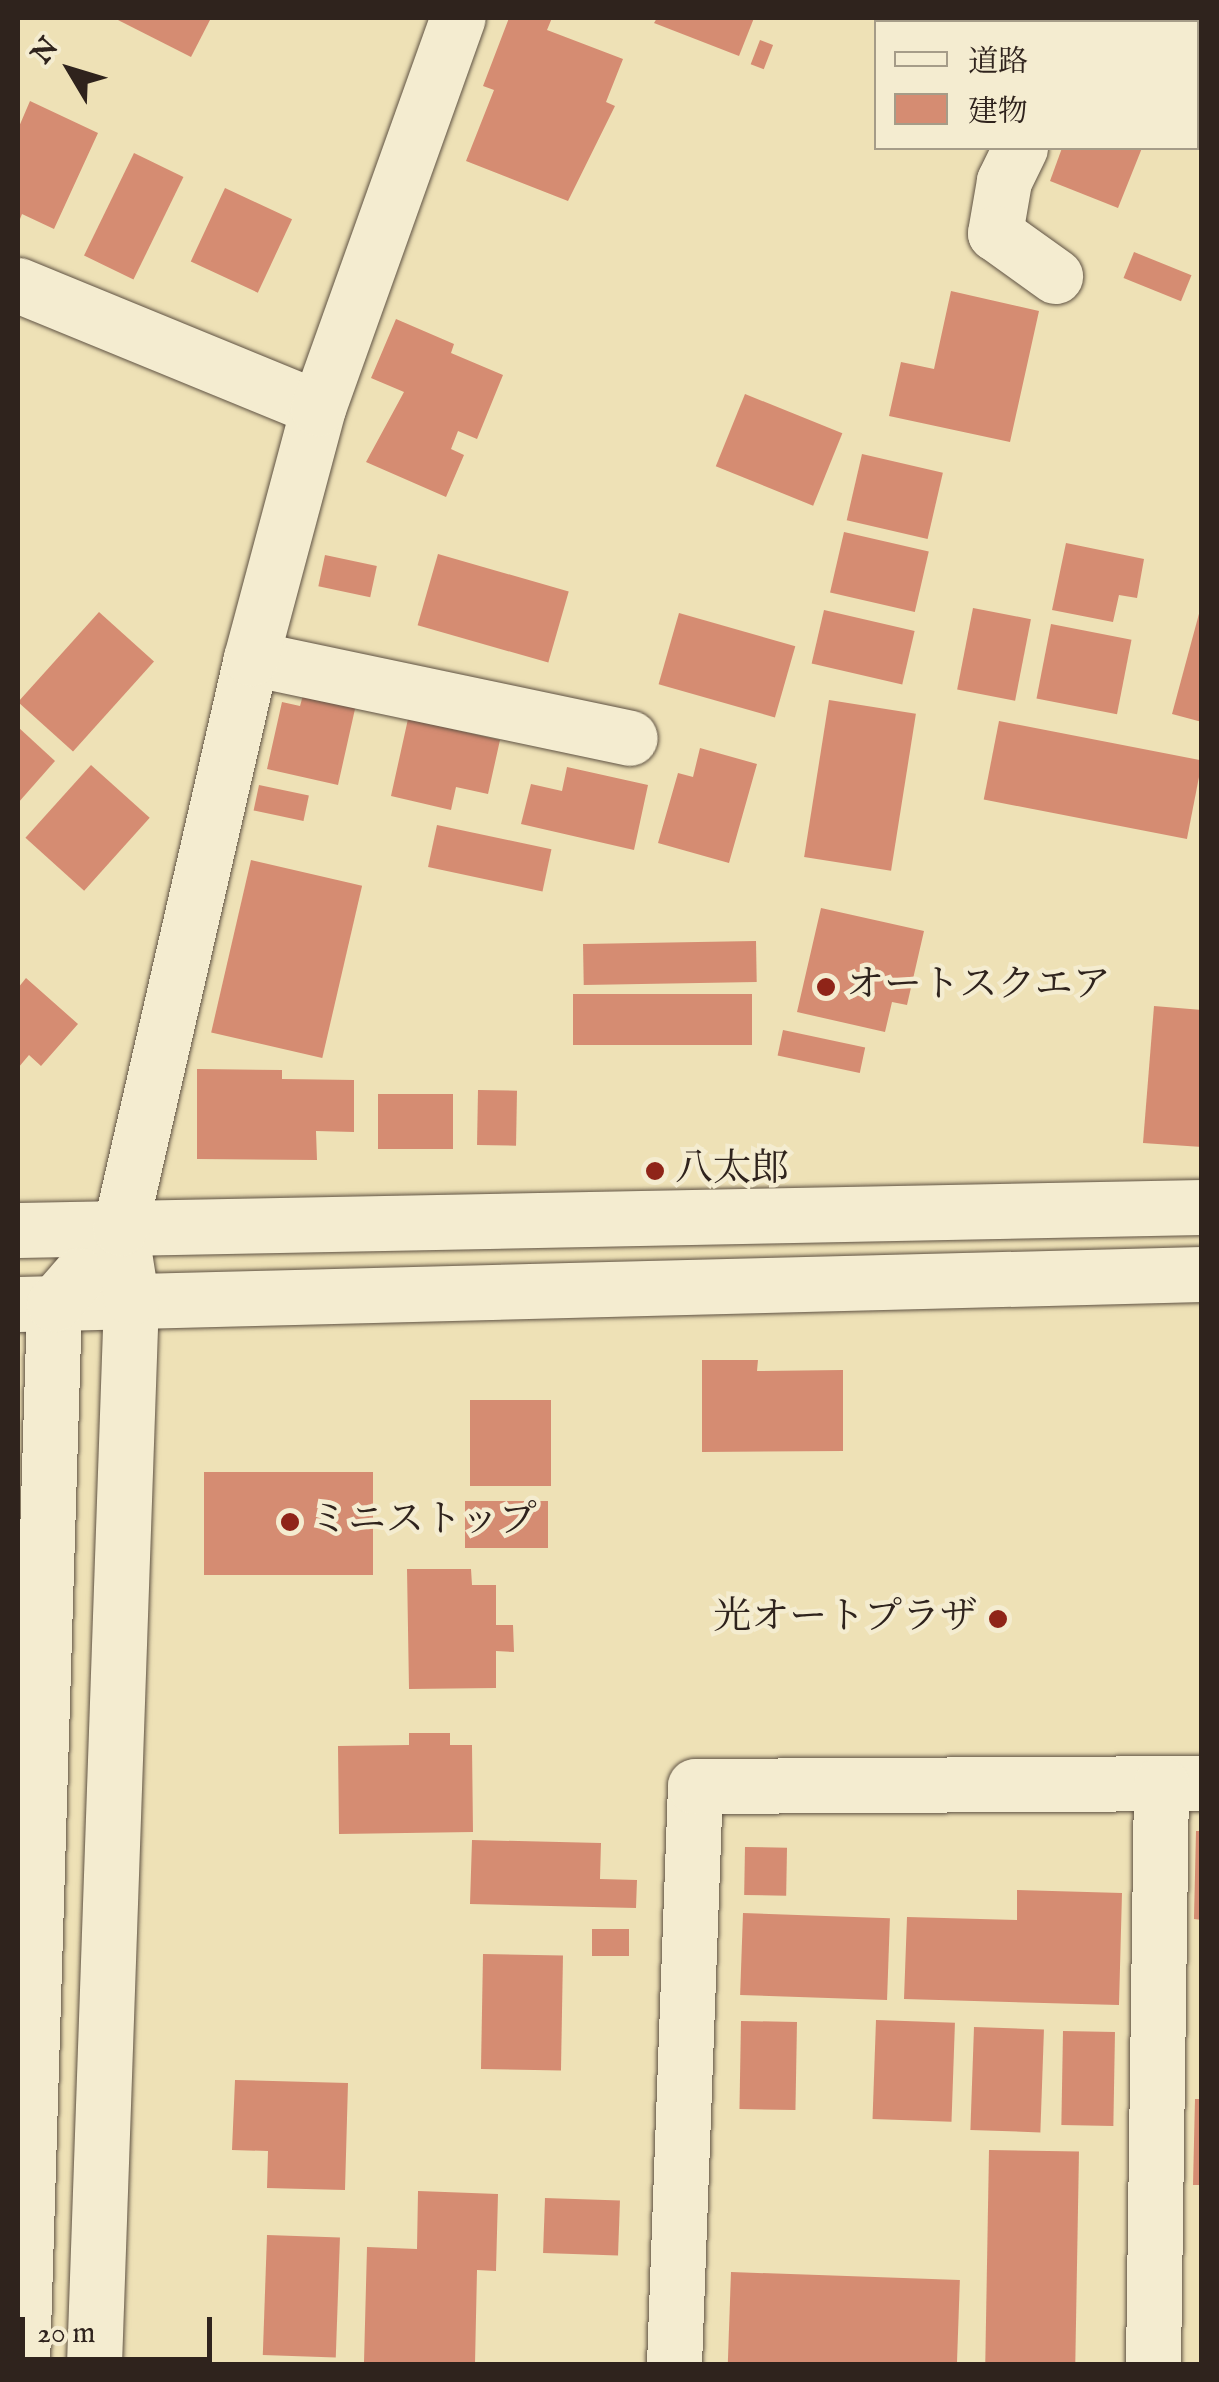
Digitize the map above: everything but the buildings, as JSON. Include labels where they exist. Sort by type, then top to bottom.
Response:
[{"type":"street","points":[[94,2364],[131,1298],[120,1228],[251,658],[318,408],[458,18]]},
{"type":"street","points":[[1019,150],[1004,182],[995,233],[1055,276]]},
{"type":"street","points":[[18,284],[318,408]]},
{"type":"street","points":[[251,658],[630,738]]},
{"type":"street","points":[[18,1230],[1202,1207]]},
{"type":"street","points":[[22,2364],[36,1304],[120,1228]]},
{"type":"street","points":[[36,1304],[131,1298],[1202,1274]]},
{"type":"street","points":[[674,2364],[694,1786],[1181,1783],[1153,2364]]},
{"type":"place","name":"オートスクエア","points":[[826,987]]},
{"type":"place","name":"八太郎","points":[[655,1171]]},
{"type":"place","name":"ミニストップ","points":[[290,1522]]},
{"type":"place","name":"光オートプラザ","points":[[998,1619]]}]
